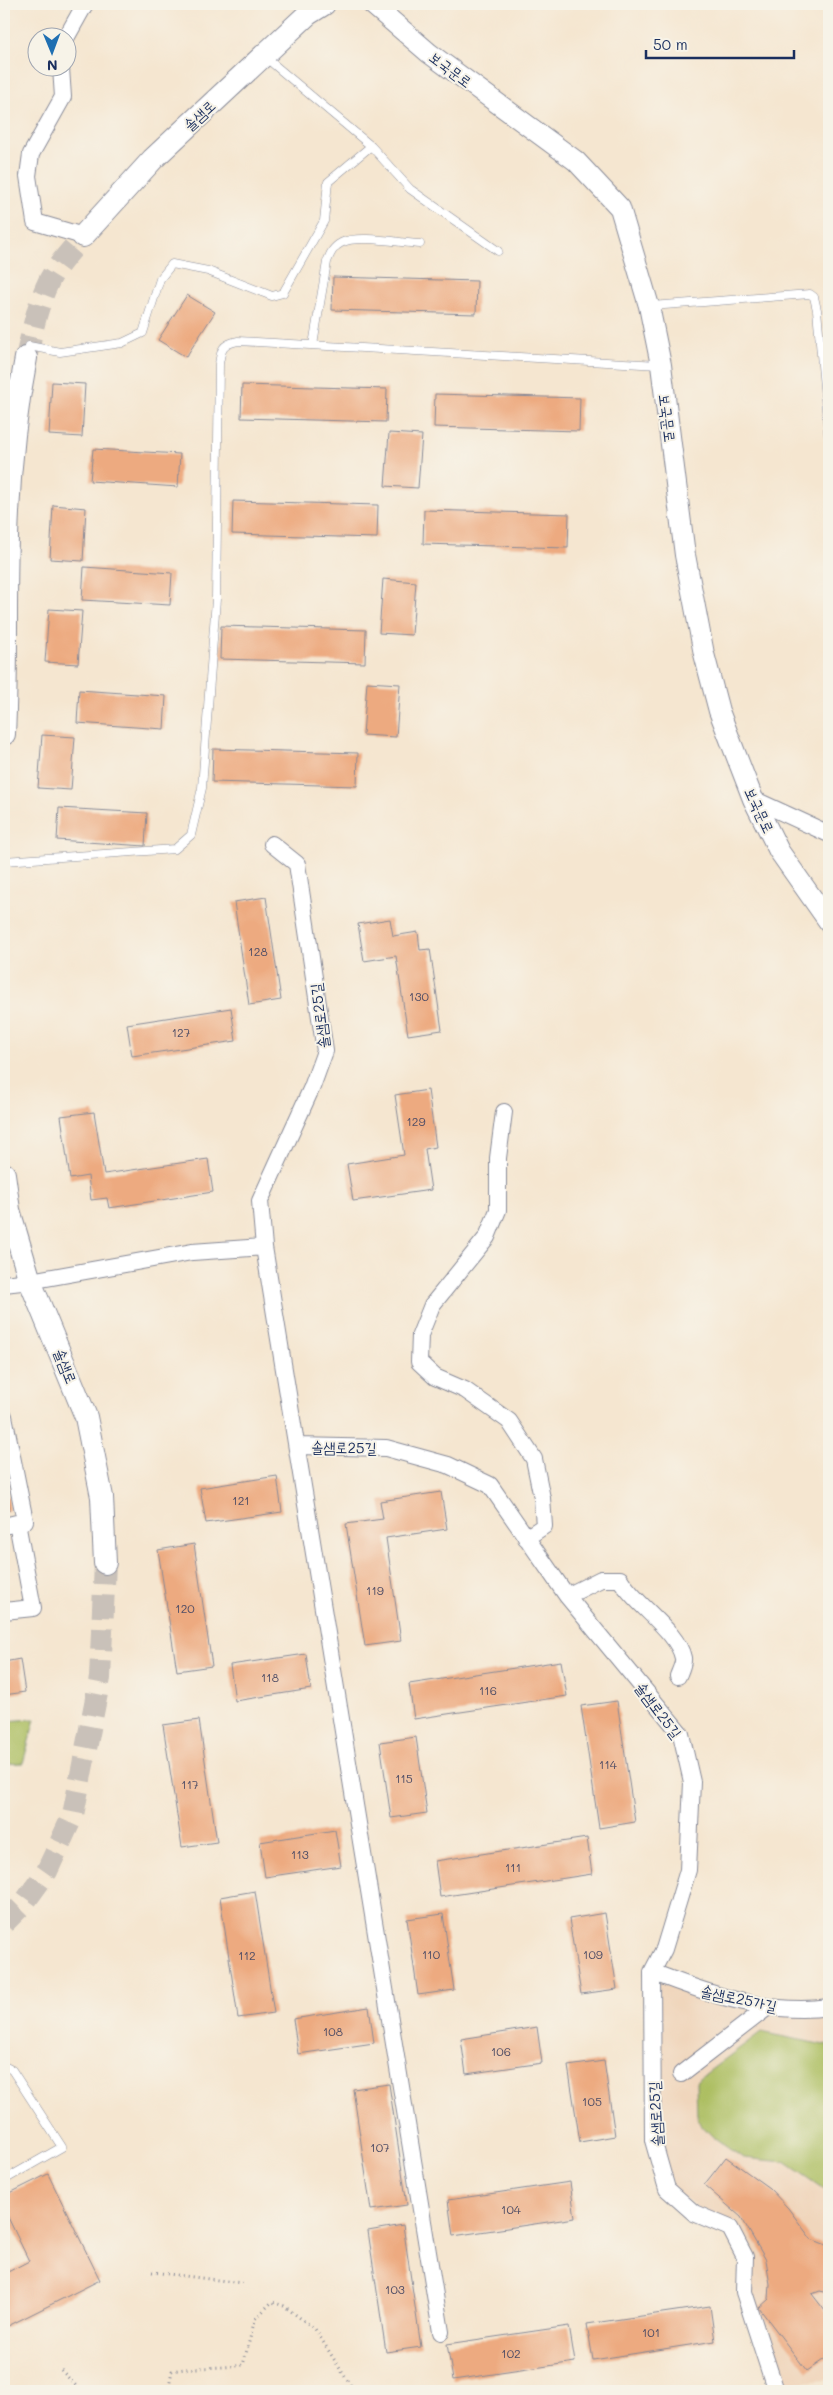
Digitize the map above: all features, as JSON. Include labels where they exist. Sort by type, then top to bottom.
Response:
[{"type":"main road","name":"솔샘로","points":[[83,236],[153,159],[308,14],[324,4]]},
{"type":"main road","points":[[4,734],[7,680],[11,391],[27,352]]},
{"type":"main road","name":"솔샘로","points":[[4,1174],[9,1210],[30,1281],[86,1417],[102,1497],[106,1563]]},
{"type":"street","points":[[72,28],[85,4]]},
{"type":"street","name":"보국문로","points":[[372,4],[429,53],[576,161],[620,208],[649,306],[661,365],[686,555],[704,654],[719,711],[753,799],[779,852],[829,922]]},
{"type":"street","points":[[61,78],[62,97],[30,154],[28,176],[35,222],[83,236]]},
{"type":"street","points":[[753,799],[829,834]]},
{"type":"street","name":"솔샘로25길","points":[[272,844],[297,864],[325,1051],[312,1087],[260,1201],[264,1247],[296,1446],[386,1448],[448,1465],[490,1485],[567,1596],[681,1734],[692,1782],[688,1870],[664,1949],[652,1972],[653,2140],[666,2189],[694,2213],[730,2228],[744,2257],[744,2292],[776,2391]]},
{"type":"street","points":[[504,1112],[498,1158],[498,1210],[487,1237],[432,1305],[420,1335],[418,1362],[435,1377],[465,1390],[509,1421],[534,1459],[542,1498],[544,1526],[526,1538]]},
{"type":"street","points":[[4,1284],[192,1252],[264,1247]]},
{"type":"street","points":[[4,1416],[8,1455],[25,1521],[11,1524],[33,1608],[4,1611]]},
{"type":"street","points":[[296,1446],[441,2332]]},
{"type":"street","points":[[567,1596],[601,1579],[620,1579],[628,1593],[676,1641],[684,1659],[678,1676]]},
{"type":"street","name":"솔샘로25가길","points":[[652,1972],[692,1988],[768,2007],[827,2005]]},
{"type":"street","points":[[681,2074],[768,2007]]},
{"type":"lane","points":[[263,55],[371,146],[410,188],[498,251]]},
{"type":"lane","points":[[27,352],[60,352],[122,343],[144,333],[160,279],[172,264],[208,271],[272,296],[283,292],[324,221],[328,182],[371,146]]},
{"type":"lane","points":[[313,345],[328,262],[336,248],[351,240],[420,244]]},
{"type":"lane","points":[[649,306],[810,294],[814,297],[817,310],[829,442]]},
{"type":"lane","points":[[4,861],[175,849],[191,835],[202,788],[216,599],[221,349],[230,343],[238,341],[661,365]]},
{"type":"lane","points":[[4,2066],[12,2070],[62,2147],[4,2180]]},
{"type":"path","points":[[152,2272],[242,2283]]},
{"type":"path","points":[[168,2391],[172,2371],[192,2367],[225,2368],[243,2365],[255,2319],[272,2302],[284,2306],[315,2330],[354,2391]]},
{"type":"path","points":[[61,2370],[81,2391]]},
{"type":"shaded area","points":[[658,1982],[771,2012],[829,2007],[829,2380],[779,2384],[748,2293],[750,2250],[672,2187],[660,2137],[662,2063]]},
{"type":"green space","points":[[35,1719],[23,1763],[4,1764],[4,1721]]},
{"type":"green space","points":[[761,2032],[829,2046],[829,2192],[785,2162],[743,2158],[712,2136],[697,2120],[696,2081]]},
{"type":"building","points":[[333,277],[477,281],[476,314],[332,310]]},
{"type":"building","points":[[187,295],[215,312],[186,357],[158,340]]},
{"type":"building","points":[[52,382],[85,384],[82,437],[49,435]]},
{"type":"building","points":[[242,385],[387,389],[386,422],[241,418]]},
{"type":"building","points":[[435,394],[580,398],[579,431],[434,427]]},
{"type":"building","points":[[389,433],[422,435],[418,488],[385,486]]},
{"type":"building","points":[[93,449],[180,454],[178,487],[90,481]]},
{"type":"building","points":[[233,501],[378,505],[377,538],[232,534]]},
{"type":"building","points":[[53,505],[86,508],[83,561],[50,559]]},
{"type":"building","points":[[424,510],[569,514],[568,548],[423,544]]},
{"type":"building","points":[[84,567],[172,573],[170,605],[82,600]]},
{"type":"building","points":[[383,579],[416,582],[412,635],[379,633]]},
{"type":"building","points":[[49,609],[82,611],[78,664],[45,662]]},
{"type":"building","points":[[221,626],[366,630],[365,663],[220,659]]},
{"type":"building","points":[[367,682],[400,684],[396,737],[363,735]]},
{"type":"building","points":[[79,690],[166,696],[164,729],[77,723]]},
{"type":"building","points":[[42,735],[75,737],[71,790],[38,788]]},
{"type":"building","points":[[213,749],[358,753],[357,786],[212,782]]},
{"type":"building","points":[[59,808],[147,813],[145,846],[57,840]]},
{"type":"building","points":[[266,897],[281,1000],[249,1005],[234,902]]},
{"type":"building","points":[[390,919],[393,936],[418,932],[420,950],[430,949],[442,1030],[408,1035],[396,956],[364,961],[358,924]]},
{"type":"building","points":[[231,1008],[236,1041],[132,1056],[127,1024]]},
{"type":"building","points":[[428,1090],[436,1147],[425,1149],[431,1190],[353,1201],[347,1164],[404,1155],[395,1095]]},
{"type":"building","points":[[94,1112],[104,1174],[208,1159],[213,1192],[109,1208],[107,1198],[91,1200],[88,1176],[70,1179],[61,1116]]},
{"type":"building","points":[[277,1476],[282,1512],[206,1523],[200,1488]]},
{"type":"building","points":[[441,1492],[447,1529],[386,1538],[401,1641],[365,1646],[346,1524],[383,1519],[380,1501]]},
{"type":"building","points":[[4,1496],[8,1496],[10,1510],[4,1511]]},
{"type":"building","points":[[194,1544],[212,1666],[177,1671],[158,1550]]},
{"type":"building","points":[[306,1654],[311,1689],[235,1701],[230,1665]]},
{"type":"building","points":[[20,1659],[25,1692],[4,1695],[4,1662]]},
{"type":"building","points":[[561,1661],[567,1696],[414,1719],[409,1684]]},
{"type":"building","points":[[617,1701],[635,1822],[599,1828],[581,1706]]},
{"type":"building","points":[[199,1720],[217,1842],[182,1847],[163,1725]]},
{"type":"building","points":[[416,1737],[427,1813],[391,1818],[380,1742]]},
{"type":"building","points":[[335,1830],[341,1866],[265,1877],[260,1842]]},
{"type":"building","points":[[587,1838],[592,1874],[440,1897],[435,1861]]},
{"type":"building","points":[[255,1891],[274,2013],[238,2018],[220,1897]]},
{"type":"building","points":[[605,1913],[617,1989],[581,1994],[569,1919]]},
{"type":"building","points":[[443,1914],[454,1990],[418,1995],[407,1919]]},
{"type":"building","points":[[369,2007],[374,2043],[298,2054],[293,2019]]},
{"type":"building","points":[[537,2027],[542,2063],[466,2074],[461,2039]]},
{"type":"building","points":[[604,2061],[615,2136],[580,2142],[568,2066]]},
{"type":"building","points":[[389,2084],[407,2205],[371,2210],[353,2089]]},
{"type":"building","points":[[726,2157],[769,2188],[788,2208],[811,2239],[829,2246],[829,2293],[820,2291],[812,2294],[829,2316],[829,2356],[807,2371],[759,2308],[769,2299],[770,2284],[766,2260],[741,2217],[704,2185]]},
{"type":"building","points":[[48,2174],[100,2280],[4,2328],[4,2274],[29,2261],[4,2209],[4,2196]]},
{"type":"building","points":[[570,2182],[575,2218],[453,2236],[448,2200]]},
{"type":"building","points":[[403,2225],[421,2347],[386,2352],[368,2231]]},
{"type":"building","points":[[710,2306],[715,2341],[593,2360],[587,2324]]},
{"type":"building","points":[[569,2326],[575,2362],[453,2380],[447,2344]]},
{"type":"tunnel","points":[[26,358],[38,310],[48,283],[59,265],[83,236]]},
{"type":"tunnel","points":[[4,1923],[24,1903],[47,1871],[73,1815],[100,1678],[105,1563]]}]
